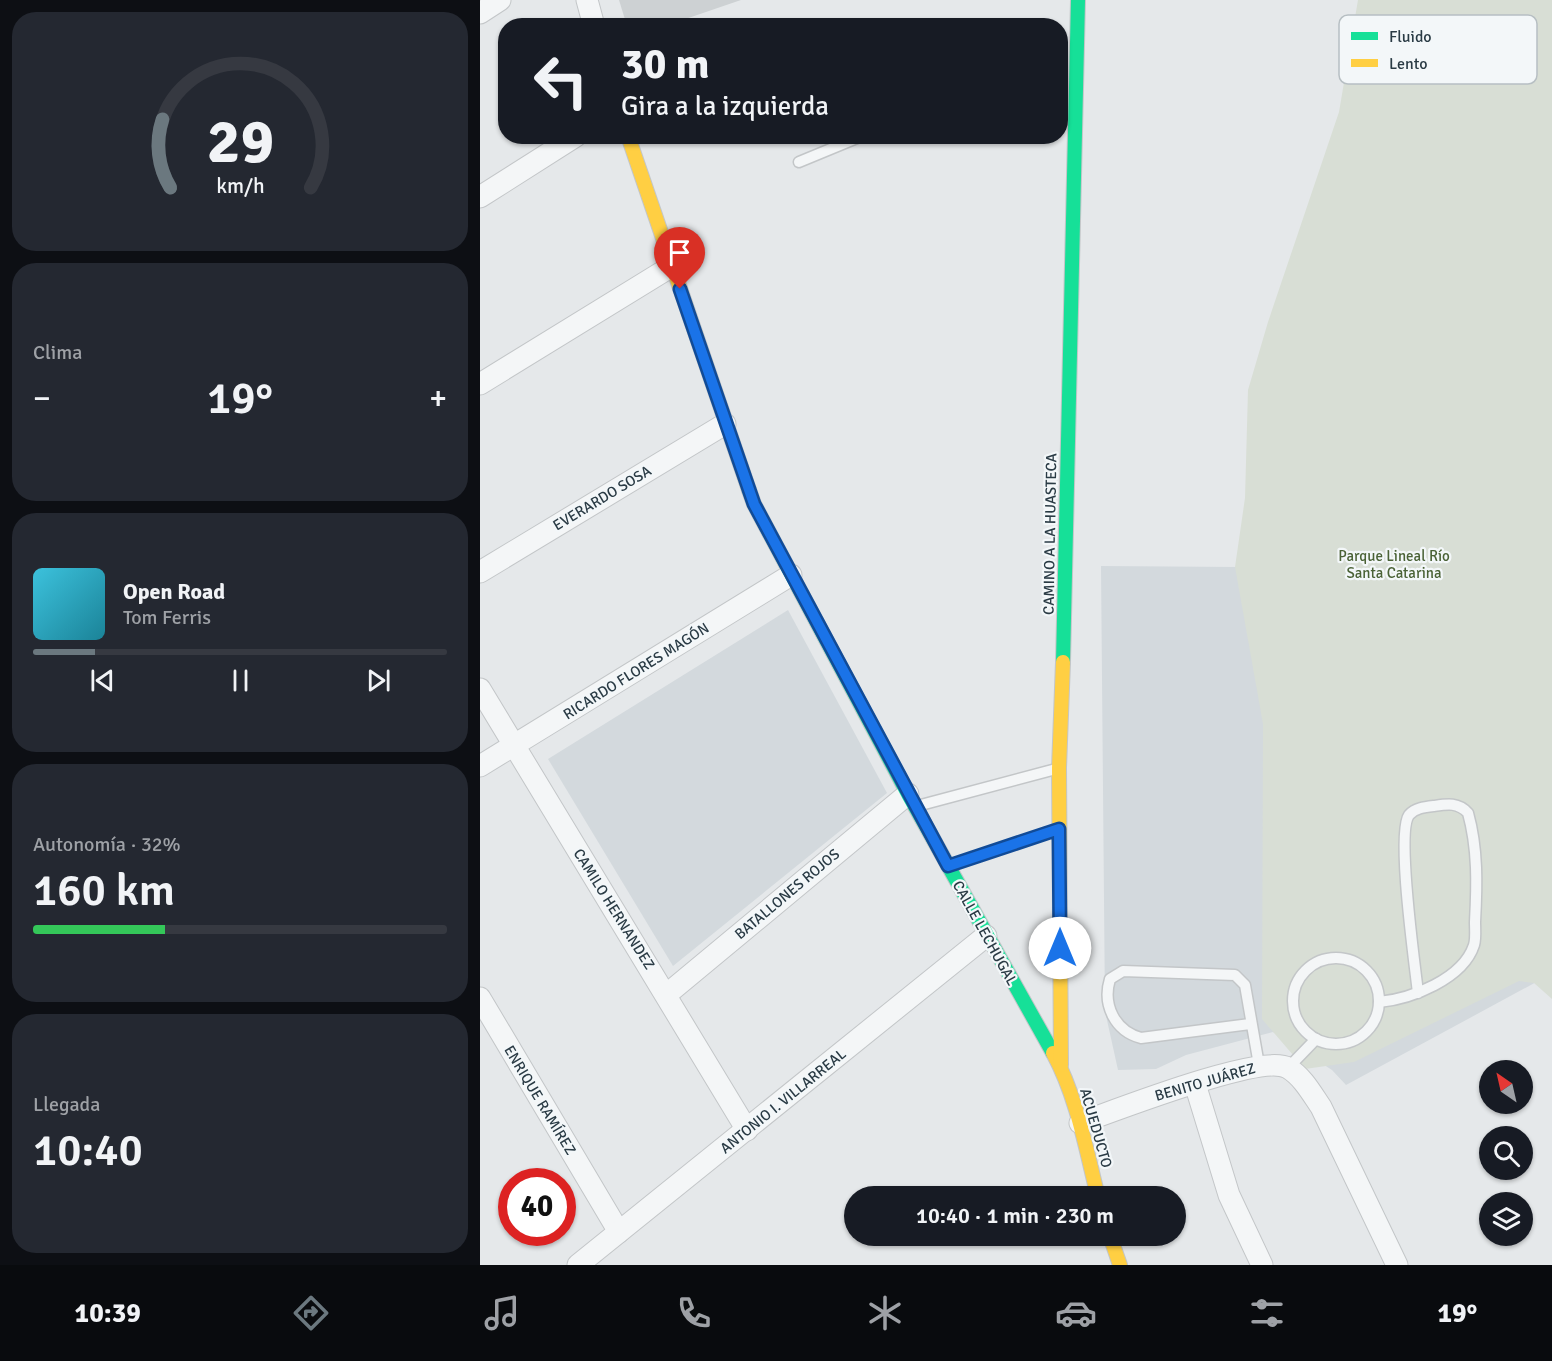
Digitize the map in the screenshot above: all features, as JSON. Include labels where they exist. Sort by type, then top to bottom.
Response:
[{"type":"street","points":[[480,13],[500,0]]},
{"type":"street","points":[[587,0],[592,18]]},
{"type":"street","name":"CAMINO A LA HUASTECA","points":[[1061,1068],[1059,768],[1067,547],[1072,52],[1078,0]]},
{"type":"street","points":[[480,197],[563,144]]},
{"type":"street","name":"CALLE LECHUGAL","points":[[631,144],[754,504],[986,936],[1061,1068]]},
{"type":"street","points":[[480,384],[672,266]]},
{"type":"street","name":"EVERARDO SOSA","points":[[480,572],[725,424]]},
{"type":"street","name":"RICARDO FLORES MAGÓN","points":[[480,766],[791,575]]},
{"type":"street","name":"CAMILO HERNANDEZ","points":[[480,689],[747,1130]]},
{"type":"street","name":"BATALLONES ROJOS","points":[[666,995],[912,800]]},
{"type":"street","name":"ANTONIO I. VILLARREAL","points":[[578,1265],[986,936]]},
{"type":"street","name":"ENRIQUE RAMÍREZ","points":[[480,998],[619,1232]]},
{"type":"street","name":"BENITO JUÁREZ","points":[[1080,1124],[1195,1084],[1259,1065],[1288,1068]]},
{"type":"street","name":"ACUEDUCTO","points":[[1061,1068],[1080,1124],[1095,1186]]},
{"type":"street","points":[[1288,1068],[1305,1083],[1321,1107],[1397,1265]]},
{"type":"street","points":[[1195,1084],[1228,1195],[1262,1265]]},
{"type":"street","points":[[1113,1246],[1120,1265]]},
{"type":"lane","points":[[799,162],[843,144]]},
{"type":"lane","points":[[912,800],[1059,768]]},
{"type":"lane","points":[[1379,1002],[1396,1001],[1418,993],[1450,976],[1474,945],[1477,881],[1472,829],[1468,813],[1454,804],[1421,807],[1413,812],[1405,823],[1406,882],[1418,993]]},
{"type":"lane","points":[[948,866],[1059,829]]},
{"type":"lane","points":[[1331,958],[1355,962],[1373,978],[1379,1002],[1371,1025],[1353,1041],[1334,1044],[1316,1039],[1306,1033],[1294,1012],[1294,987],[1308,967],[1331,958]]},
{"type":"lane","points":[[1250,1024],[1141,1038],[1129,1035],[1119,1028],[1110,1008],[1110,979],[1123,971],[1235,975],[1245,985],[1259,1065]]},
{"type":"lane","points":[[1288,1068],[1316,1039]]},
{"type":"shaded area","points":[[1101,566],[1237,567],[1540,980],[1346,1085],[1332,1070],[1273,1032],[1186,1055],[1156,1069],[1118,1070],[1105,1011]]},
{"type":"shaded area","points":[[788,610],[887,793],[673,966],[548,759]]},
{"type":"green space","name":"Parque Lineal Río Santa Catarina","points":[[1358,0],[1552,0],[1552,999],[1534,983],[1519,981],[1354,1062],[1305,1069],[1262,1019],[1263,724],[1235,567],[1245,498],[1248,390],[1268,322],[1339,112],[1344,84],[1537,84],[1537,15],[1355,15]]},
{"type":"building","points":[[619,0],[741,0],[688,18],[625,18]]},
{"type":"traffic: fast","points":[[1063,662],[1078,0]]},
{"type":"traffic: fast","points":[[749,490],[754,504],[908,794],[1053,1053]]},
{"type":"traffic: slow","points":[[631,144],[749,490]]},
{"type":"traffic: slow","points":[[1061,1065],[1059,768],[1063,662]]},
{"type":"traffic: slow","points":[[1053,1053],[1075,1105],[1095,1186]]},
{"type":"traffic: slow","points":[[1113,1246],[1120,1265]]},
{"type":"route","points":[[680,289],[754,504],[948,866],[1059,829],[1060,948]]}]
